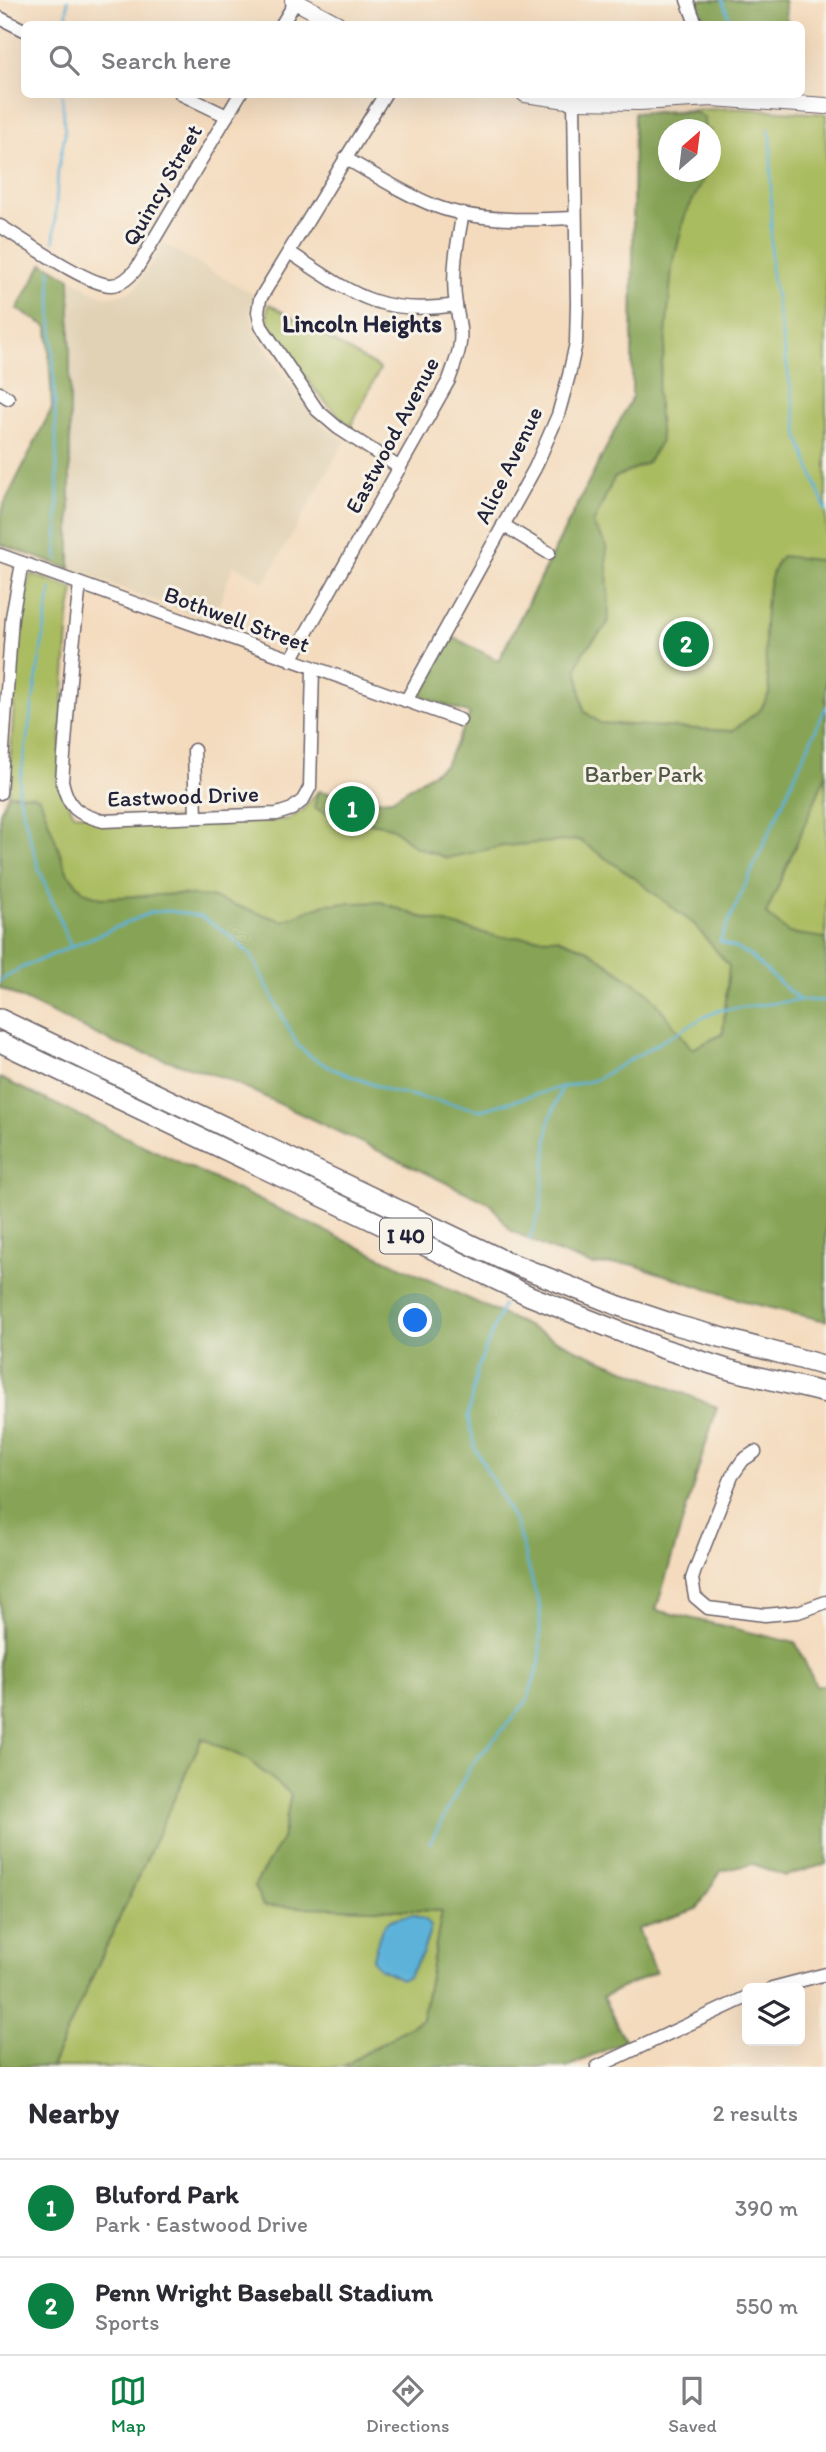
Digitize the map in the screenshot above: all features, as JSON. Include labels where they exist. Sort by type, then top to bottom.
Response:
[{"type":"highway","name":"I 40","points":[[3,1020],[503,1260],[676,1325],[826,1366]]},
{"type":"highway","name":"I 40","points":[[0,1042],[530,1296],[661,1348],[730,1370],[826,1393]]},
{"type":"main road","points":[[295,1],[332,21]]},
{"type":"main road","points":[[553,98],[639,102],[688,98]]},
{"type":"main road","points":[[735,98],[826,106]]},
{"type":"street","points":[[687,0],[695,21]]},
{"type":"street","points":[[284,21],[295,1]]},
{"type":"street","points":[[0,18],[21,28]]},
{"type":"street","points":[[189,98],[227,116]]},
{"type":"street","name":"Quincy Street","points":[[0,226],[88,278],[111,286],[122,283],[137,268],[238,98]]},
{"type":"street","points":[[382,98],[260,299],[258,312],[261,326],[317,410],[338,428],[400,468]]},
{"type":"street","name":"Alice Avenue","points":[[406,701],[535,468],[558,415],[576,343],[574,101]]},
{"type":"street","points":[[345,158],[408,194],[438,207],[505,219],[575,218]]},
{"type":"street","name":"Eastwood Avenue","points":[[291,660],[449,380],[460,346],[461,326],[456,305],[456,247],[463,213]]},
{"type":"street","points":[[289,252],[340,285],[373,302],[426,310],[456,305]]},
{"type":"street","points":[[503,525],[549,553]]},
{"type":"street","name":"Bothwell Street","points":[[0,555],[460,720]]},
{"type":"street","points":[[0,793],[3,675],[22,563]]},
{"type":"street","name":"Eastwood Drive","points":[[80,584],[62,781],[66,798],[81,813],[103,821],[277,814],[292,809],[303,800],[310,787],[313,668]]},
{"type":"street","points":[[194,750],[195,817]]},
{"type":"street","points":[[755,1452],[743,1460],[732,1476],[692,1579],[695,1597],[708,1608],[765,1615],[798,1612],[826,1602]]},
{"type":"street","points":[[791,1983],[826,1974]]},
{"type":"street","points":[[597,2067],[742,1999]]},
{"type":"shaded area","points":[[164,244],[254,295],[250,313],[255,332],[297,395],[318,421],[345,441],[265,582],[233,565],[213,622],[70,569],[70,278],[107,297],[127,293],[136,287]]},
{"type":"green space","points":[[697,0],[784,0],[787,21],[705,21]]},
{"type":"green space","name":"Barber Park","points":[[734,108],[826,114],[826,1113],[729,966],[723,1034],[693,1050],[83,939],[0,813],[8,794],[20,613],[31,574],[74,589],[69,616],[58,783],[74,814],[270,821],[289,819],[303,810],[318,791],[371,801],[392,799],[445,765],[632,397],[634,113]]},
{"type":"green space","points":[[695,112],[704,118],[658,119],[658,182],[702,182],[685,215],[672,268],[665,347],[657,392],[661,441],[647,463],[614,478],[593,524],[606,545],[609,610],[607,625],[583,652],[577,668],[584,711],[600,723],[732,731],[761,709],[770,692],[765,621],[775,567],[782,556],[826,561],[826,775],[766,914],[789,933],[826,938],[826,1321],[750,1303],[631,1264],[592,1265],[549,1249],[510,1230],[491,1204],[227,1079],[116,1044],[0,988],[0,813],[8,794],[32,795],[40,798],[68,874],[84,892],[101,898],[177,894],[210,897],[283,921],[325,904],[381,902],[418,916],[499,937],[557,938],[588,950],[649,993],[692,1049],[723,1034],[729,966],[695,925],[579,840],[504,846],[447,858],[414,846],[391,827],[333,816],[314,808],[318,791],[371,801],[392,799],[445,765],[470,714],[423,697],[421,689],[451,636],[499,661],[632,397],[634,113]]},
{"type":"green space","points":[[43,263],[70,278],[70,569],[0,544],[0,520],[4,504],[52,408],[48,327],[17,309]]},
{"type":"green space","points":[[269,304],[380,369],[351,426],[326,403],[296,363],[268,321]]},
{"type":"green space","points":[[0,1078],[578,1350],[717,1407],[656,1610],[796,1643],[816,1686],[826,1685],[826,1864],[785,1876],[753,1864],[721,1871],[697,1909],[638,1929],[656,1972],[603,1997],[625,2041],[568,2067],[342,2067],[422,2019],[442,1911],[263,1906],[254,1886],[282,1839],[291,1794],[247,1759],[202,1738],[51,2067],[0,2067]]},
{"type":"green space","points":[[202,1738],[247,1759],[291,1794],[282,1839],[254,1886],[263,1905],[442,1911],[422,2019],[342,2067],[51,2067]]},
{"type":"water","points":[[413,1915],[426,1920],[431,1927],[423,1952],[408,1977],[401,1979],[379,1968],[372,1960],[383,1927],[393,1919]]},
{"type":"waterway","points":[[66,21],[68,0]]},
{"type":"waterway","points":[[722,0],[731,21]]},
{"type":"waterway","points":[[54,241],[58,170],[65,134],[62,98]]},
{"type":"waterway","points":[[768,128],[771,138],[771,269],[799,438],[826,511]]},
{"type":"waterway","points":[[50,270],[58,496],[57,559]]},
{"type":"waterway","points":[[51,589],[18,794],[39,869],[71,947]]},
{"type":"waterway","points":[[799,1000],[748,954],[720,941],[826,707]]},
{"type":"waterway","points":[[0,981],[19,969],[152,912],[170,911],[202,917],[227,933],[251,955],[298,1046],[313,1058],[333,1069],[390,1091],[481,1110],[595,1080],[720,1010],[799,1000],[826,1001]]},
{"type":"waterway","points":[[529,1240],[541,1208],[549,1122],[562,1087]]},
{"type":"waterway","points":[[430,1843],[470,1767],[527,1701],[540,1661],[540,1608],[516,1524],[475,1448],[468,1417],[477,1370],[503,1305]]},
{"type":"place","name":"Penn Wright Baseball Stadium","points":[[686,644]]},
{"type":"place","name":"Bluford Park","points":[[352,809]]},
{"type":"district","name":"Lincoln Heights","points":[[362,324]]}]
